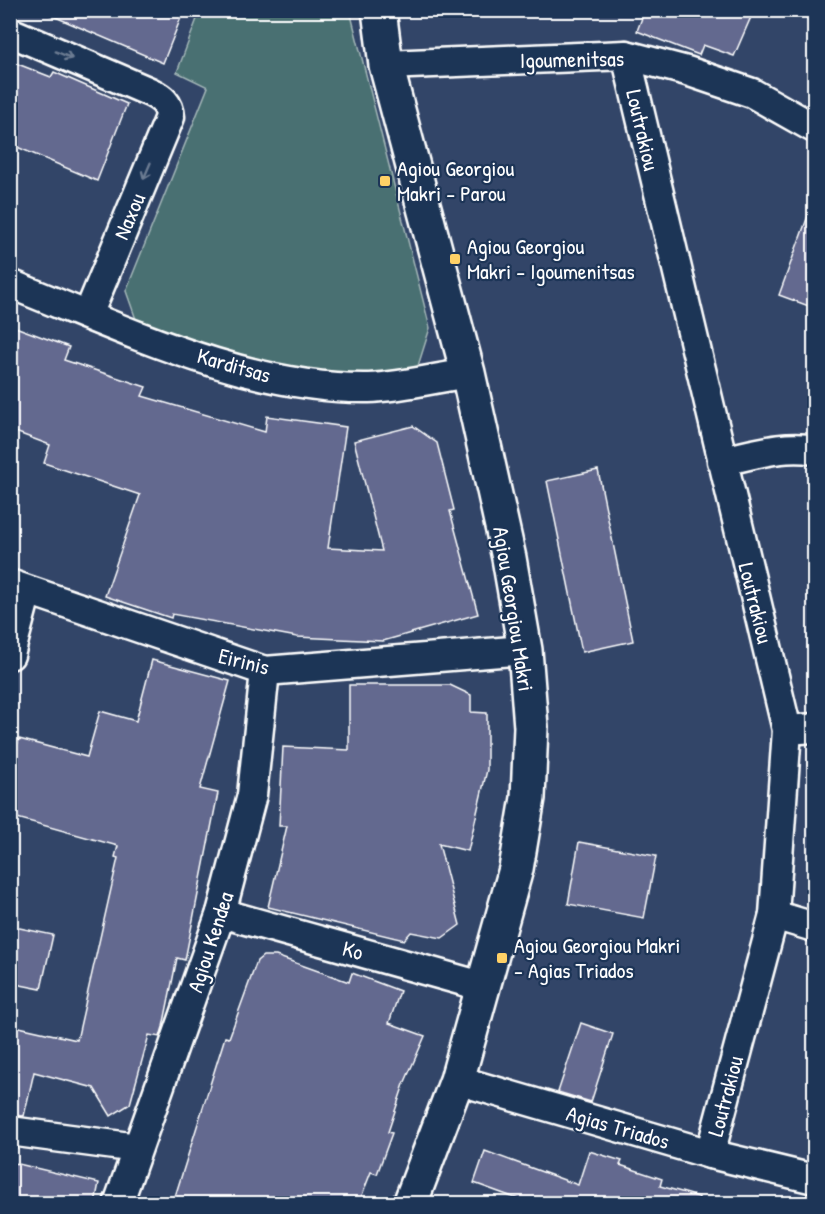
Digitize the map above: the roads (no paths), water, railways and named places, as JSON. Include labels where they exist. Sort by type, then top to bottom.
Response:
[{"type":"street","name":"Agiou Georgiou Makri","points":[[379,10],[386,65],[468,373],[509,558],[525,650],[531,727],[528,798],[516,868],[485,987],[457,1080],[410,1203]]},
{"type":"street","name":"Naxou","points":[[10,32],[150,92],[163,99],[169,108],[170,117],[88,315]]},
{"type":"street","name":"Igoumenitsas","points":[[386,65],[626,55],[687,71],[752,93],[814,128]]},
{"type":"street","name":"Loutrakiou","points":[[626,55],[722,461],[801,729],[774,915],[710,1154]]},
{"type":"street","name":"Karditsas","points":[[10,284],[172,348],[257,374],[317,384],[370,388],[468,373]]},
{"type":"street","points":[[722,461],[776,450],[802,447],[814,450]]},
{"type":"street","points":[[10,655],[19,587]]},
{"type":"street","name":"Eirinis","points":[[19,587],[265,671],[525,650]]},
{"type":"street","name":"Agiou Kendea","points":[[118,1203],[221,913],[252,795],[265,671]]},
{"type":"street","name":"Ko","points":[[221,913],[485,987]]},
{"type":"street","points":[[774,915],[814,927]]},
{"type":"street","name":"Agias Triados","points":[[457,1080],[710,1154],[814,1179]]},
{"type":"street","points":[[10,1131],[137,1148]]},
{"type":"place","name":"Agiou Georgiou Makri - Parou","points":[[385,181]]},
{"type":"place","name":"Agiou Georgiou Makri - Igoumenitsas","points":[[455,259]]},
{"type":"place","name":"Agiou Georgiou Makri - Agias Triados","points":[[502,958]]}]
